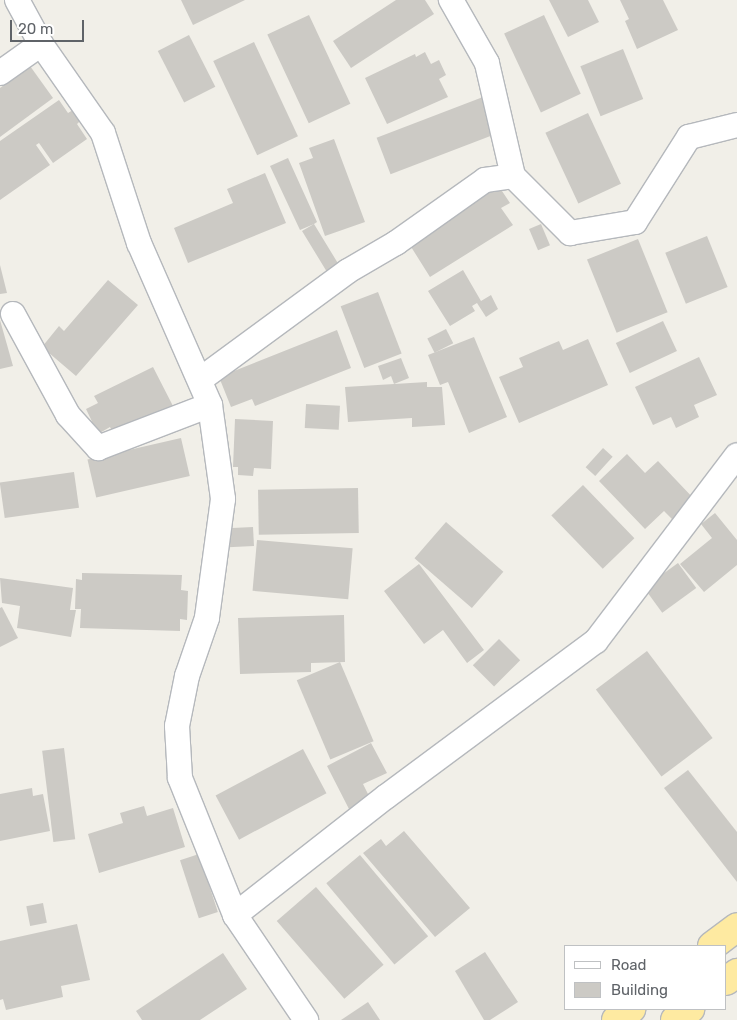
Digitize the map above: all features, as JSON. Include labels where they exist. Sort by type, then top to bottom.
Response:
[{"type":"highway","points":[[713,945],[737,927]]},
{"type":"highway","points":[[616,1020],[630,1010]]},
{"type":"highway","points":[[675,1020],[689,1010]]},
{"type":"street","points":[[17,0],[41,44],[103,133],[139,243],[201,379],[210,405],[223,499],[207,618],[187,676],[177,726],[180,778],[235,915],[306,1020]]},
{"type":"street","points":[[451,0],[487,63],[513,176],[570,233],[635,222],[689,137],[737,125]]},
{"type":"street","points":[[0,73],[41,44]]},
{"type":"street","points":[[201,379],[348,271],[396,243],[485,180],[513,176]]},
{"type":"street","points":[[13,314],[68,415],[98,448],[210,405]]},
{"type":"street","points":[[235,915],[387,796],[596,641],[737,455]]},
{"type":"building","points":[[181,0],[245,0],[193,25]]},
{"type":"building","points":[[396,0],[425,0],[434,14],[351,68],[333,41]]},
{"type":"building","points":[[549,0],[588,0],[599,22],[568,37]]},
{"type":"building","points":[[620,0],[663,0],[678,30],[637,49],[625,21],[629,19]]},
{"type":"building","points":[[309,15],[350,104],[309,123],[267,34]]},
{"type":"building","points":[[544,15],[581,94],[541,112],[504,34]]},
{"type":"building","points":[[189,35],[215,87],[184,103],[158,51]]},
{"type":"building","points":[[254,42],[298,136],[257,155],[213,61]]},
{"type":"building","points":[[623,49],[643,99],[601,116],[580,66]]},
{"type":"building","points":[[425,52],[431,64],[439,60],[446,75],[439,79],[448,97],[387,124],[365,78],[415,54],[416,57]]},
{"type":"building","points":[[30,66],[53,98],[0,137],[0,88]]},
{"type":"building","points":[[483,97],[497,133],[391,174],[377,138]]},
{"type":"building","points":[[59,100],[68,113],[73,110],[80,121],[77,124],[87,139],[53,163],[39,143],[36,145],[50,165],[0,200],[0,141]]},
{"type":"building","points":[[588,113],[621,184],[578,204],[545,133]]},
{"type":"building","points":[[334,139],[365,222],[325,236],[299,163],[313,158],[309,148]]},
{"type":"building","points":[[288,158],[317,222],[300,230],[270,166]]},
{"type":"building","points":[[265,173],[286,223],[188,263],[174,228],[233,203],[227,189]]},
{"type":"building","points":[[498,185],[510,203],[501,208],[513,225],[430,277],[408,242]]},
{"type":"building","points":[[314,224],[339,265],[327,272],[302,231]]},
{"type":"building","points":[[541,224],[550,245],[538,250],[529,229]]},
{"type":"building","points":[[707,236],[728,287],[686,304],[665,253]]},
{"type":"building","points":[[638,239],[668,312],[617,333],[587,260]]},
{"type":"building","points":[[0,265],[7,293],[0,294]]},
{"type":"building","points":[[463,270],[481,301],[491,295],[498,309],[486,317],[477,303],[472,306],[475,311],[450,326],[428,291]]},
{"type":"building","points":[[108,280],[138,305],[76,376],[42,347],[59,326],[64,331]]},
{"type":"building","points":[[378,292],[402,354],[364,368],[341,306]]},
{"type":"building","points":[[0,320],[13,366],[0,369]]},
{"type":"building","points":[[663,321],[677,351],[630,373],[616,343]]},
{"type":"building","points":[[446,329],[453,343],[435,353],[427,339]]},
{"type":"building","points":[[337,330],[351,368],[255,406],[252,399],[231,407],[219,377]]},
{"type":"building","points":[[474,337],[507,417],[469,433],[448,382],[440,385],[428,355]]},
{"type":"building","points":[[588,339],[608,385],[519,423],[499,377],[523,367],[519,358],[559,341],[563,350]]},
{"type":"building","points":[[699,357],[717,395],[694,405],[699,417],[676,428],[671,417],[653,425],[635,387]]},
{"type":"building","points":[[401,358],[409,378],[394,384],[391,376],[383,380],[378,366]]},
{"type":"building","points":[[153,367],[174,408],[115,437],[110,427],[98,434],[86,409],[98,403],[94,396]]},
{"type":"building","points":[[427,382],[427,387],[442,387],[445,425],[412,427],[412,418],[348,422],[345,387]]},
{"type":"building","points":[[306,404],[340,406],[339,430],[305,428]]},
{"type":"building","points":[[235,419],[273,421],[271,469],[254,468],[253,476],[238,475],[238,467],[233,467]]},
{"type":"building","points":[[181,438],[190,476],[96,498],[87,460]]},
{"type":"building","points":[[603,448],[613,457],[595,476],[586,467]]},
{"type":"building","points":[[627,454],[645,473],[658,461],[696,501],[674,521],[664,511],[645,529],[599,481]]},
{"type":"building","points":[[74,472],[79,508],[5,518],[0,482]]},
{"type":"building","points":[[583,485],[634,538],[603,569],[551,516]]},
{"type":"building","points":[[358,488],[359,533],[259,535],[258,490]]},
{"type":"building","points":[[715,513],[737,540],[737,565],[704,592],[680,564],[712,538],[701,524]]},
{"type":"building","points":[[446,522],[503,572],[472,608],[415,558]]},
{"type":"building","points":[[253,527],[254,546],[228,547],[227,528]]},
{"type":"building","points":[[257,540],[353,548],[348,599],[253,591]]},
{"type":"building","points":[[678,563],[696,588],[662,613],[644,588]]},
{"type":"building","points":[[419,564],[484,650],[467,663],[443,630],[424,644],[384,591]]},
{"type":"building","points":[[82,573],[182,575],[181,590],[188,591],[187,620],[180,619],[180,631],[80,628],[81,609],[75,609],[76,579],[82,580]]},
{"type":"building","points":[[0,578],[73,588],[70,610],[76,610],[71,637],[17,628],[20,606],[2,603]]},
{"type":"building","points":[[2,607],[18,638],[0,647],[0,608]]},
{"type":"building","points":[[344,615],[345,662],[311,663],[311,672],[240,674],[238,618]]},
{"type":"building","points":[[499,639],[520,660],[494,686],[473,665]]},
{"type":"building","points":[[647,651],[713,738],[661,777],[596,690]]},
{"type":"building","points":[[340,662],[374,741],[330,760],[297,680]]},
{"type":"building","points":[[371,743],[387,773],[363,784],[370,798],[349,809],[327,766]]},
{"type":"building","points":[[64,748],[75,839],[53,842],[42,751]]},
{"type":"building","points":[[303,749],[326,793],[239,840],[216,795]]},
{"type":"building","points":[[688,770],[737,832],[737,882],[664,788]]},
{"type":"building","points":[[32,788],[33,796],[43,794],[50,831],[0,841],[0,794]]},
{"type":"building","points":[[144,806],[147,816],[173,808],[185,847],[99,873],[88,834],[123,823],[120,813]]},
{"type":"building","points":[[404,831],[470,908],[435,937],[363,853],[381,839],[386,846]]},
{"type":"building","points":[[199,854],[218,912],[199,918],[180,860]]},
{"type":"building","points":[[360,855],[428,936],[394,964],[326,883]]},
{"type":"building","points":[[316,887],[384,965],[344,999],[277,921]]},
{"type":"building","points":[[43,903],[47,923],[30,926],[26,906]]},
{"type":"building","points":[[77,924],[90,980],[61,986],[63,997],[6,1010],[3,999],[0,1000],[0,941]]},
{"type":"building","points":[[485,952],[518,1002],[490,1020],[484,1020],[455,971]]},
{"type":"building","points":[[223,953],[247,989],[200,1020],[142,1020],[136,1011]]},
{"type":"building","points":[[368,1002],[380,1020],[341,1020]]}]
